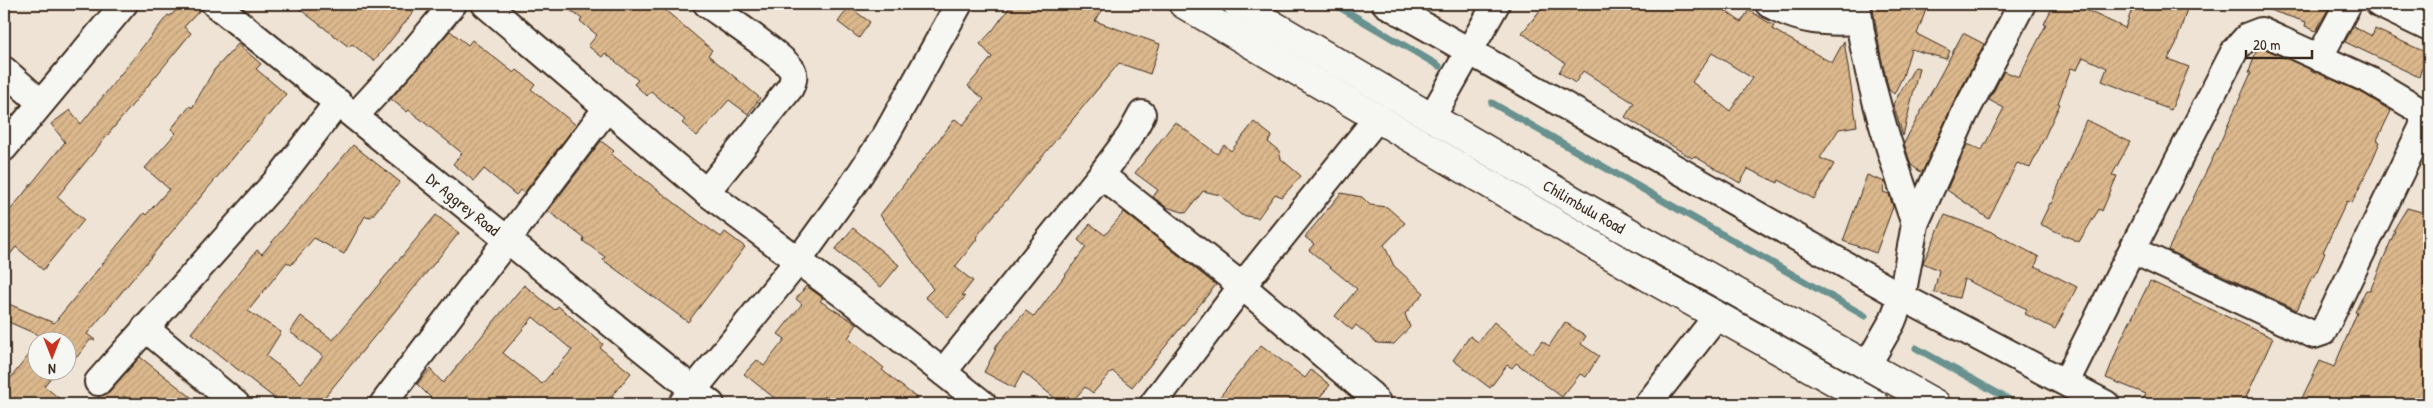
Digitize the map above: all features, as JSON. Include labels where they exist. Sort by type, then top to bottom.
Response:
[{"type":"main road","name":"Chilimbulu Road","points":[[1183,4],[1378,117],[1484,182],[1875,404]]},
{"type":"main road","name":"Chilimbulu Road","points":[[1237,4],[1588,209],[1868,364],[1936,404]]},
{"type":"street","points":[[4,148],[124,4]]},
{"type":"street","name":"Dr Aggrey Road","points":[[215,4],[506,240],[695,399]]},
{"type":"street","points":[[98,382],[281,176],[346,109],[408,58],[453,4]]},
{"type":"street","points":[[485,4],[706,192],[983,404]]},
{"type":"street","points":[[706,192],[790,88],[794,79],[791,69],[780,58],[707,4]]},
{"type":"street","points":[[695,399],[798,261],[886,135],[959,4]]},
{"type":"street","points":[[1386,4],[1902,297],[2106,404]]},
{"type":"street","points":[[1432,117],[1496,4]]},
{"type":"street","points":[[1770,4],[1803,20],[1824,23],[1858,13],[1887,142],[1915,224]]},
{"type":"street","points":[[1868,364],[1892,322],[1902,297],[1915,224],[1968,107],[2022,4]]},
{"type":"street","points":[[2319,58],[2348,4]]},
{"type":"street","points":[[2379,4],[2429,28]]},
{"type":"street","points":[[2066,382],[2132,250],[2235,50],[2248,36],[2261,31],[2371,82],[2418,109],[2424,118],[2422,128],[2324,332],[2314,336],[2132,250]]},
{"type":"street","points":[[4,70],[41,103]]},
{"type":"street","points":[[383,404],[606,108]]},
{"type":"street","points":[[943,372],[1101,175],[1130,136],[1142,114]]},
{"type":"street","points":[[1153,404],[1242,286],[1378,117]]},
{"type":"street","points":[[1101,175],[1242,286],[1371,395],[1378,404]]},
{"type":"street","points":[[1648,404],[1717,316]]},
{"type":"street","points":[[146,328],[236,404]]},
{"type":"building","points":[[183,4],[200,4],[201,9],[184,27],[191,33],[57,197],[84,220],[43,270],[16,247],[4,262],[4,218],[65,142],[51,124],[70,110],[81,124],[168,15],[170,16]]},
{"type":"building","points":[[293,4],[420,4],[374,61],[352,44],[349,47]]},
{"type":"building","points":[[562,4],[658,4],[712,50],[708,55],[760,98],[748,114],[729,100],[697,136],[682,123],[685,120],[651,91],[647,96],[634,84],[638,80],[605,53],[602,57],[588,46],[597,35],[580,21],[582,19]]},
{"type":"building","points":[[1012,4],[1107,4],[1095,21],[1160,44],[1150,74],[1119,63],[976,237],[977,239],[955,267],[973,281],[962,295],[965,297],[948,317],[925,297],[933,289],[880,215],[955,119],[963,125],[984,99],[968,86],[992,57],[980,44]]},
{"type":"building","points":[[1545,4],[1716,4],[1741,22],[1749,10],[1774,26],[1772,29],[1832,63],[1844,41],[1857,126],[1839,129],[1820,158],[1834,164],[1814,199],[1779,180],[1778,183],[1748,169],[1740,183],[1694,156],[1692,158],[1625,117],[1634,103],[1583,71],[1575,83],[1559,72],[1565,63],[1522,33]],"holes":[[[1712,53],[1752,78],[1730,111],[1692,82]]]},
{"type":"building","points":[[1875,4],[1928,4],[1917,34],[1950,51],[1946,59],[1911,49],[1903,76],[1894,94],[1889,90],[1881,57],[1873,9]]},
{"type":"building","points":[[2054,4],[2073,4],[2125,28],[2134,4],[2176,4],[2187,9],[2176,44],[2168,59],[2189,67],[2171,110],[2155,104],[2156,102],[2102,81],[2107,68],[2083,57],[2077,70],[2071,68],[2058,103],[2060,104],[2030,168],[2017,163],[1989,219],[1947,190],[1967,144],[1982,150],[2004,108],[1989,100],[2004,71],[2019,77],[2046,25],[2044,24]]},
{"type":"building","points":[[2260,4],[2331,4],[2316,31],[2305,26],[2306,22],[2260,7]]},
{"type":"building","points":[[849,7],[870,22],[859,38],[838,22]]},
{"type":"building","points":[[2353,26],[2372,36],[2375,29],[2427,53],[2419,77],[2345,42]]},
{"type":"building","points":[[450,31],[468,45],[472,40],[514,73],[517,70],[535,84],[531,89],[576,125],[524,193],[520,190],[516,195],[484,169],[474,181],[453,164],[462,153],[409,110],[407,112],[391,99]]},
{"type":"building","points":[[1963,33],[1984,44],[1951,108],[1922,173],[1911,165],[1904,143]]},
{"type":"building","points":[[238,44],[261,64],[256,69],[286,94],[87,334],[95,340],[90,340],[78,356],[78,330],[28,330],[4,320],[4,302],[54,323],[144,213],[146,215],[169,189],[145,168],[176,133],[171,129],[190,106],[192,108],[214,70]]},
{"type":"building","points":[[2261,47],[2364,94],[2391,111],[2377,140],[2380,142],[2369,168],[2352,203],[2347,201],[2323,252],[2325,253],[2314,278],[2312,277],[2297,310],[2168,250],[2219,145],[2251,73],[2249,72],[2257,49]]},
{"type":"building","points":[[1915,67],[1919,68],[1903,136],[1893,104]]},
{"type":"building","points":[[2086,120],[2130,142],[2112,175],[2117,176],[2102,211],[2099,209],[2079,242],[2040,224],[2051,204]]},
{"type":"building","points":[[1175,122],[1217,154],[1224,145],[1231,151],[1254,122],[1272,136],[1268,142],[1279,151],[1281,159],[1301,176],[1282,197],[1275,194],[1258,218],[1241,215],[1220,195],[1203,191],[1186,213],[1166,207],[1153,197],[1158,190],[1135,173]]},
{"type":"building","points":[[601,141],[614,151],[611,154],[701,223],[721,237],[725,232],[745,247],[688,322],[603,260],[605,257],[583,241],[584,238],[548,211]]},
{"type":"building","points":[[353,145],[400,182],[371,217],[365,216],[344,254],[314,238],[291,265],[287,262],[248,311],[281,332],[266,356],[301,383],[323,356],[290,332],[301,316],[333,340],[436,215],[459,233],[319,404],[282,404],[191,333],[257,250],[262,254]]},
{"type":"building","points":[[1867,175],[1885,182],[1883,192],[1889,194],[1893,207],[1876,253],[1843,241]]},
{"type":"building","points":[[1341,193],[1362,197],[1370,205],[1387,207],[1405,223],[1384,245],[1394,266],[1424,293],[1405,314],[1410,327],[1394,344],[1377,343],[1356,325],[1352,330],[1335,316],[1357,289],[1309,250],[1314,244],[1305,237]]},
{"type":"building","points":[[2407,208],[2429,214],[2429,404],[2299,404],[2320,361],[2334,367],[2357,313],[2355,312],[2366,290],[2370,291],[2395,231],[2393,231]]},
{"type":"building","points":[[1124,212],[1216,285],[1132,387],[1112,371],[1093,393],[1085,387],[1070,404],[1062,404],[1023,372],[1014,388],[984,372],[996,349],[994,348],[1026,311],[1034,317],[1086,247],[1078,240],[1090,224],[1105,235]]},
{"type":"building","points":[[1945,215],[1992,232],[2039,257],[2035,266],[2077,287],[2055,329],[2025,314],[2027,309],[1964,279],[1959,298],[1934,292],[1939,270],[1923,263]]},
{"type":"building","points":[[853,228],[899,265],[881,287],[835,250]]},
{"type":"building","points":[[2150,281],[2273,338],[2243,404],[2140,404],[2146,394],[2106,378],[2121,340]]},
{"type":"building","points":[[524,285],[555,310],[558,306],[603,344],[600,348],[631,373],[605,404],[478,404],[468,396],[461,404],[437,404],[417,384],[430,369],[443,383]],"holes":[[[533,317],[572,350],[542,384],[503,353]]]},
{"type":"building","points":[[806,286],[823,298],[820,301],[857,324],[848,338],[884,368],[882,370],[924,404],[834,404],[825,396],[818,404],[782,404],[744,374],[757,360],[764,366],[785,339],[778,334],[802,304],[796,299]]},
{"type":"building","points":[[1494,322],[1532,354],[1542,341],[1549,346],[1565,322],[1586,336],[1581,344],[1599,356],[1586,377],[1580,374],[1562,397],[1516,363],[1512,368],[1507,365],[1490,388],[1453,360],[1470,336],[1478,342]]},
{"type":"building","points":[[1261,345],[1305,378],[1311,370],[1330,385],[1314,404],[1214,404]]},
{"type":"building","points":[[28,356],[28,380],[49,380],[44,386],[66,404],[4,404],[4,386]]},
{"type":"building","points":[[140,357],[200,404],[135,404],[124,396],[117,404],[93,404],[99,397],[109,392]]},
{"type":"waterway","points":[[1334,4],[1439,66]]},
{"type":"waterway","points":[[1492,103],[1865,316]]},
{"type":"waterway","points":[[1916,348],[2017,404]]}]
